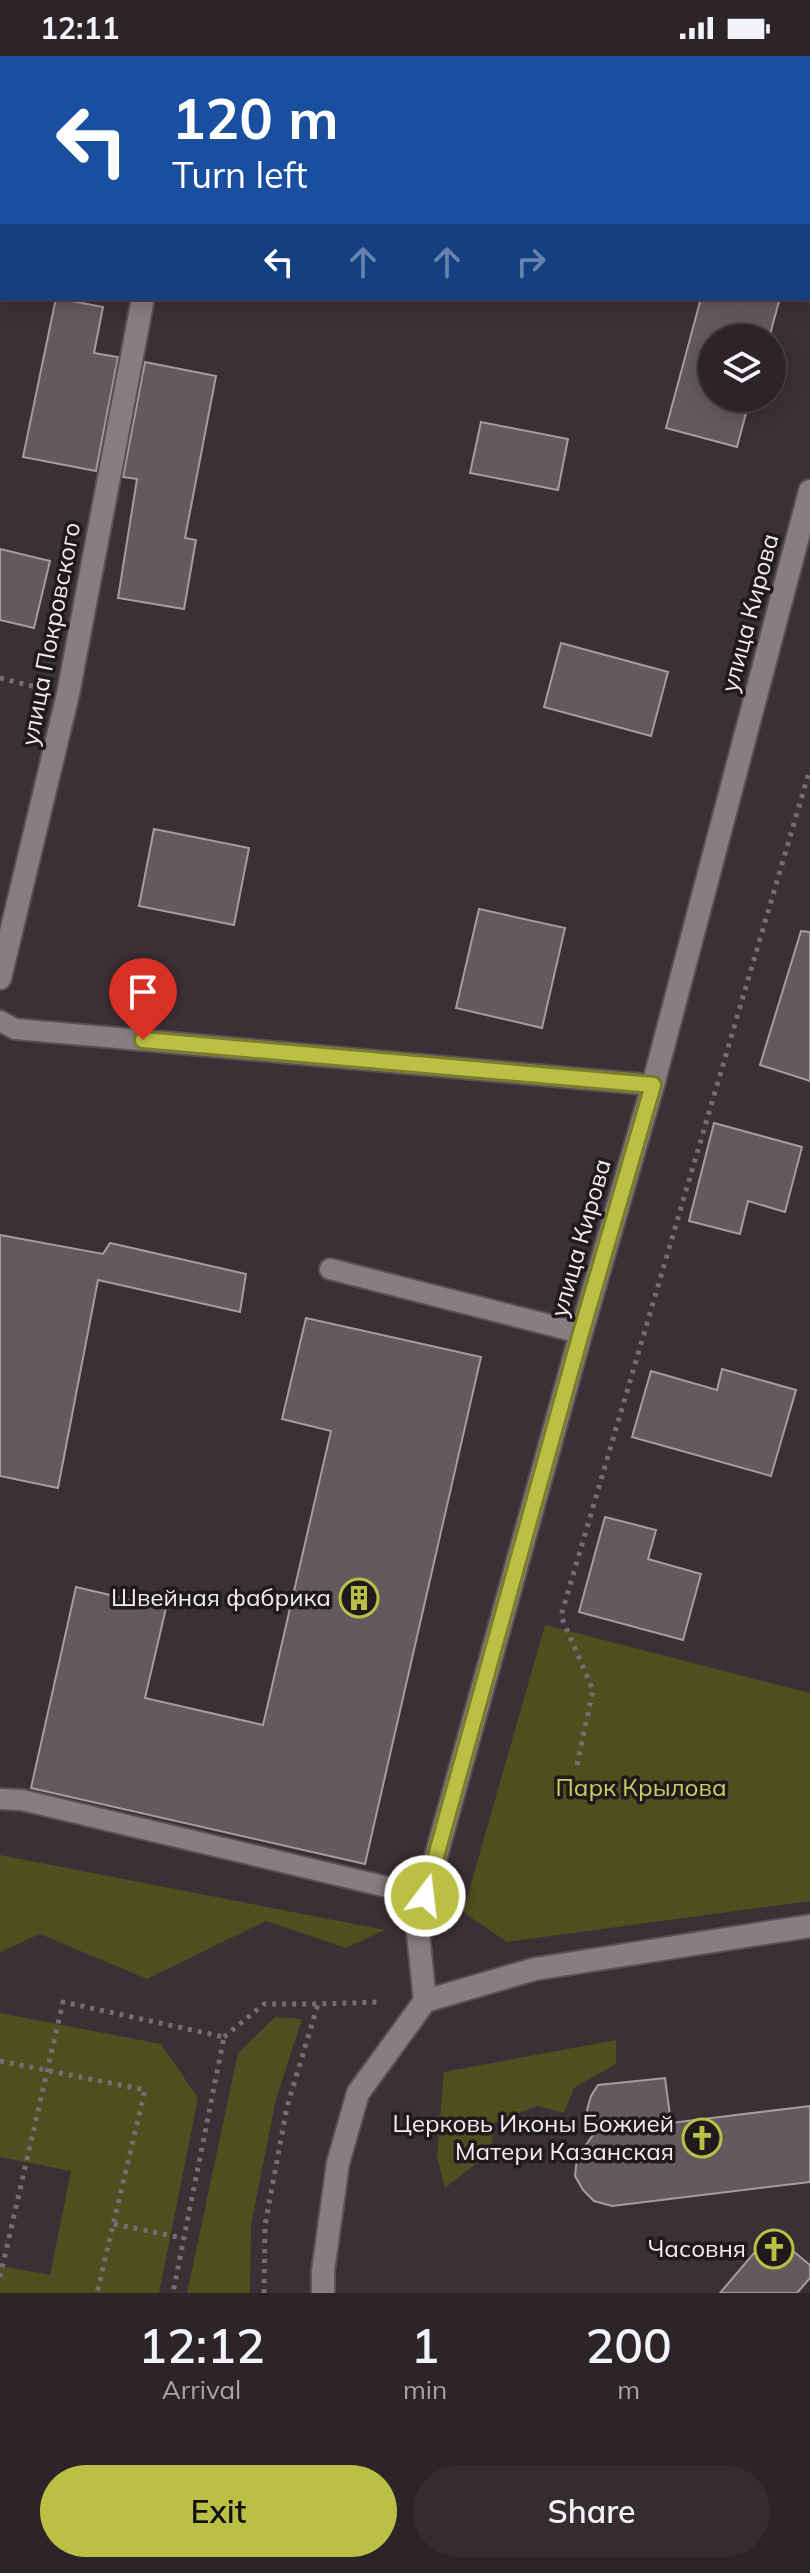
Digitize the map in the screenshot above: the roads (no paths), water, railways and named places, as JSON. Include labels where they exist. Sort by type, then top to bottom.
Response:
[{"type":"street","name":"улица Покровского","points":[[0,978],[68,694],[143,300]]},
{"type":"street","name":"улица Кирова","points":[[425,2001],[418,1933],[425,1896],[802,549],[810,491]]},
{"type":"street","points":[[323,2293],[323,2271],[338,2163],[358,2093],[425,2001],[535,1969],[810,1926]]},
{"type":"lane","points":[[0,1021],[15,1029],[653,1085]]},
{"type":"lane","points":[[330,1269],[581,1333]]},
{"type":"lane","points":[[0,1799],[22,1800],[425,1896]]},
{"type":"place","name":"Швейная фабрика","points":[[359,1598]]},
{"type":"place","name":"Церковь Иконы Божией Матери Казанская","points":[[702,2138]]},
{"type":"place","name":"Часовня","points":[[774,2249]]},
{"type":"park label","name":"Парк Крылова","points":[[641,1788]]}]
